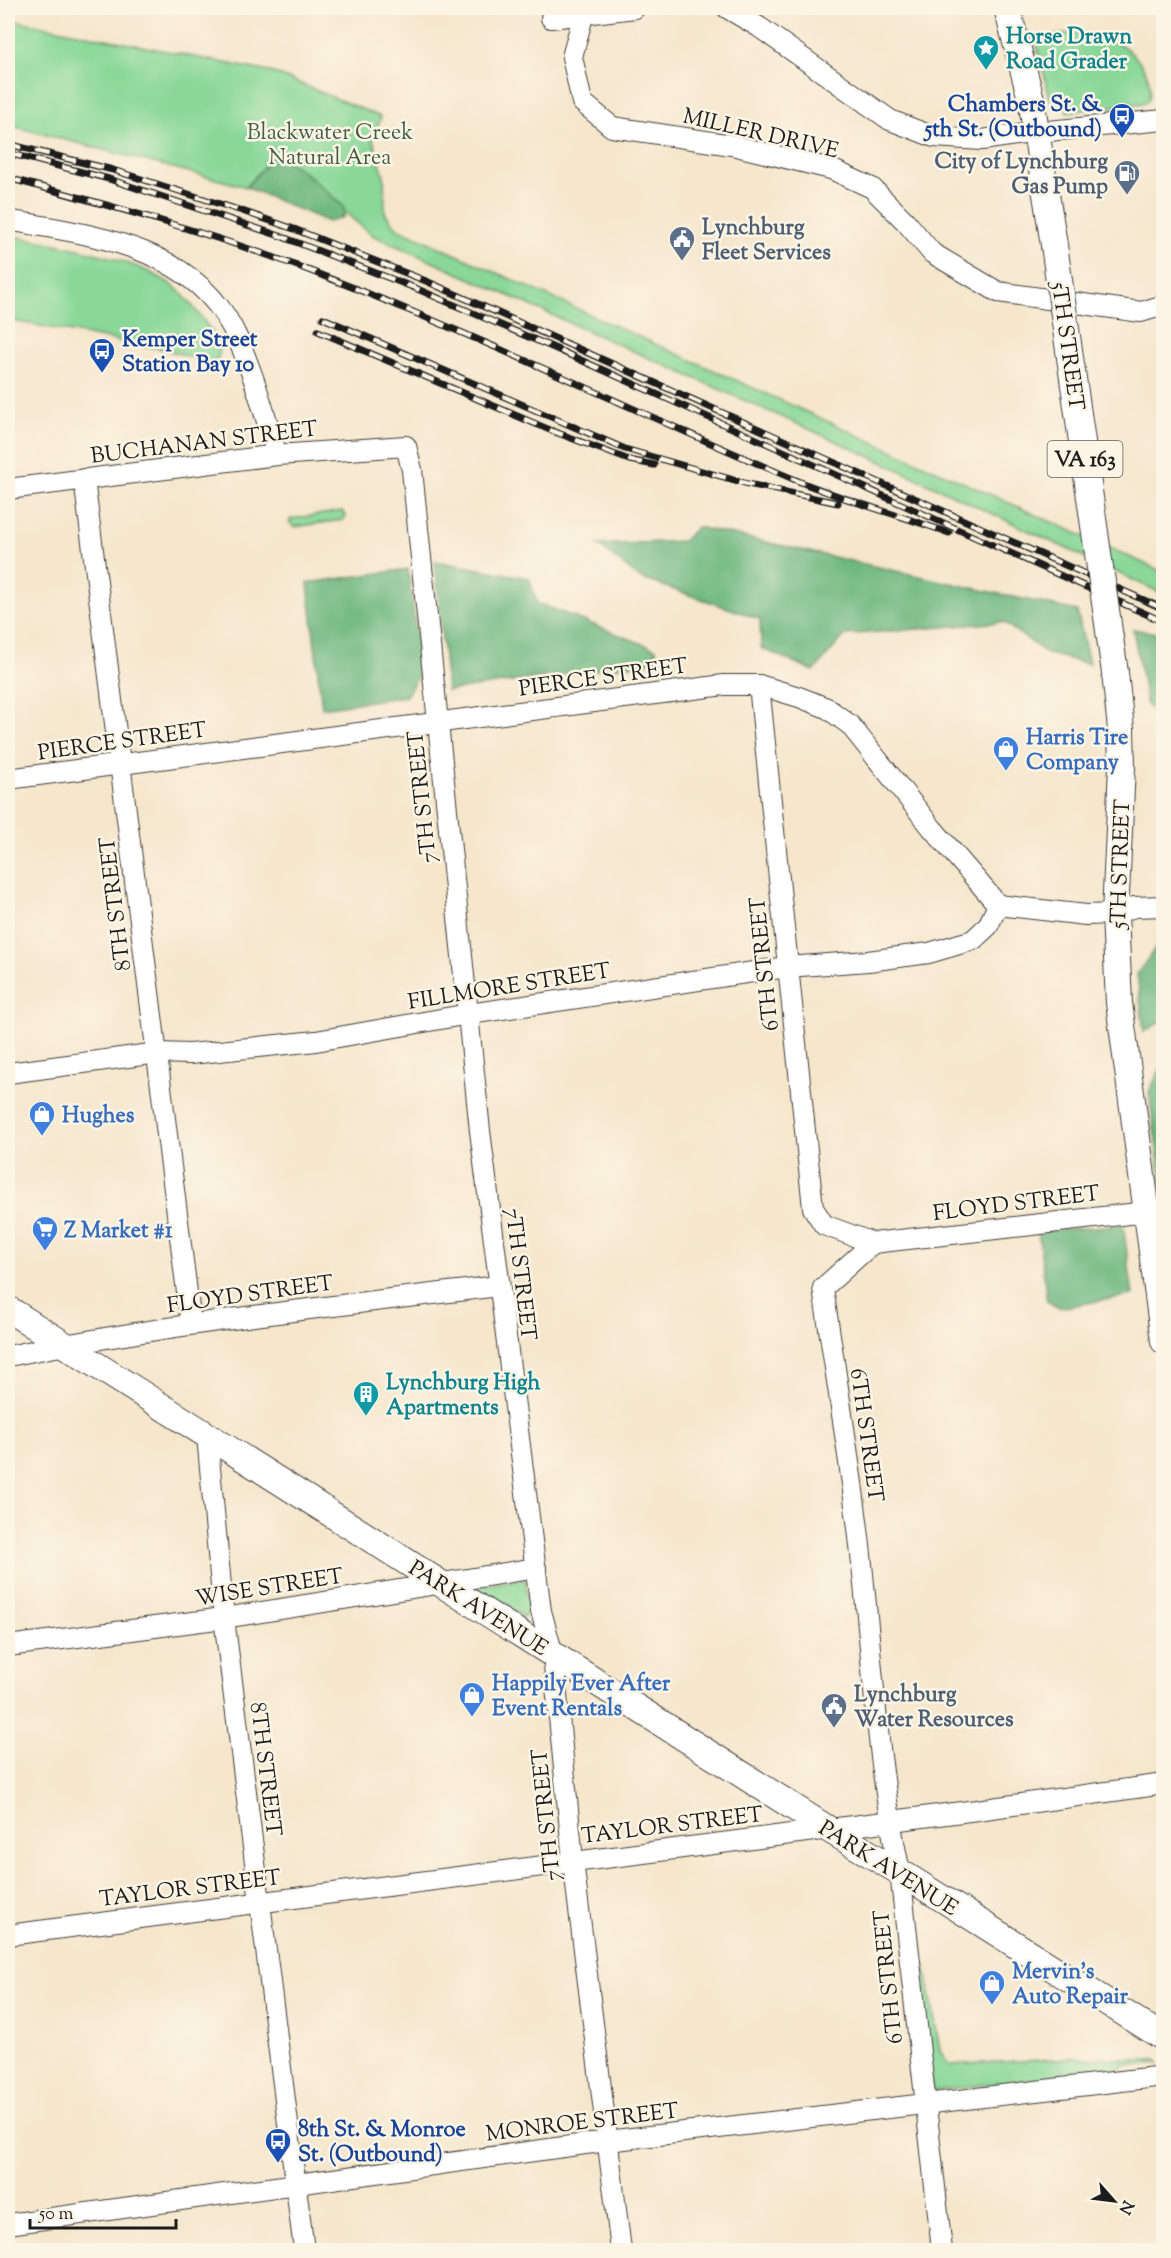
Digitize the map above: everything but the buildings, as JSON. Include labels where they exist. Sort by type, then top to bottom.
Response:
[{"type":"main road","name":"VA 163","points":[[1007,8],[1031,99],[1037,132]]},
{"type":"main road","name":"5TH STREET","points":[[1037,132],[1115,673],[1121,729],[1122,767],[1115,914],[1119,1003],[1155,1210],[1164,1341]]},
{"type":"main road","name":"PARK AVENUE","points":[[8,1309],[828,1829],[1164,2038]]},
{"type":"street","points":[[551,18],[635,8]]},
{"type":"street","points":[[727,8],[759,27],[890,120],[934,137],[982,140],[1037,132],[1164,120]]},
{"type":"street","name":"MILLER DRIVE","points":[[583,16],[572,57],[582,102],[612,127],[732,145],[831,169],[872,188],[906,222],[932,253],[998,292],[1142,312],[1164,305]]},
{"type":"street","points":[[8,220],[70,231],[138,248],[170,264],[195,282],[209,296],[233,328],[253,378],[277,455]]},
{"type":"street","name":"BUCHANAN STREET","points":[[8,489],[277,455],[406,446]]},
{"type":"street","name":"7TH STREET","points":[[406,446],[412,470],[480,1131],[543,1620],[553,1654],[573,1861],[621,2250]]},
{"type":"street","name":"8TH STREET","points":[[84,479],[191,1324]]},
{"type":"street","name":"PIERCE STREET","points":[[8,779],[724,685],[759,685],[827,708],[850,725],[939,836],[999,905]]},
{"type":"street","name":"6TH STREET","points":[[759,685],[813,1208],[824,1225],[873,1243],[823,1288],[859,1536],[880,1757],[889,1821],[900,1872],[942,2250]]},
{"type":"street","points":[[999,905],[1086,915],[1115,914],[1134,907],[1164,906]]},
{"type":"street","name":"FILLMORE STREET","points":[[8,1073],[158,1053],[190,1054],[316,1041],[469,1014],[787,968],[929,953],[973,940],[988,926],[999,905]]},
{"type":"street","name":"FLOYD STREET","points":[[873,1243],[1155,1210]]},
{"type":"street","name":"FLOYD STREET","points":[[8,1356],[65,1344],[191,1324],[499,1286]]},
{"type":"street","name":"8TH STREET","points":[[207,1436],[224,1618],[304,2250]]},
{"type":"street","name":"WISE STREET","points":[[8,1646],[224,1618],[536,1568]]},
{"type":"street","name":"TAYLOR STREET","points":[[8,1935],[1164,1784]]},
{"type":"street","name":"MONROE STREET","points":[[8,2224],[607,2141],[1164,2076]]},
{"type":"green space","name":"Blackwater Creek Natural Area","points":[[8,19],[274,73],[381,117],[373,140],[384,175],[385,213],[397,228],[1163,572],[1163,594],[876,459],[372,235],[321,192],[264,167],[246,187],[8,125]]},
{"type":"green space","points":[[1073,33],[1107,38],[1133,55],[1140,62],[1149,81],[1148,101],[1067,112],[1066,105],[1056,105],[1050,99],[1035,38]]},
{"type":"green space","points":[[269,155],[290,163],[310,176],[344,207],[344,217],[328,222],[246,187],[264,167]]},
{"type":"green space","points":[[8,235],[116,259],[157,276],[182,294],[212,332],[218,341],[220,350],[217,360],[209,363],[167,350],[8,320]]},
{"type":"green space","points":[[342,511],[346,516],[343,520],[294,527],[289,522],[291,519]]},
{"type":"green space","points":[[697,527],[1077,611],[1089,664],[1048,654],[1003,622],[845,635],[814,671],[761,648],[760,619],[640,578],[598,545],[683,541]]},
{"type":"green space","points":[[435,561],[529,578],[537,603],[656,649],[657,661],[447,691]]},
{"type":"green space","points":[[408,569],[421,671],[406,696],[322,708],[308,583]]},
{"type":"green space","points":[[1133,629],[1163,634],[1163,714],[1147,706]]},
{"type":"green space","points":[[1163,938],[1163,1020],[1144,1032],[1137,974]]},
{"type":"green space","points":[[1163,1063],[1164,1186],[1162,1186],[1149,1092]]},
{"type":"green space","points":[[1123,1225],[1133,1295],[1059,1308],[1047,1301],[1038,1231]]},
{"type":"green space","points":[[525,1579],[529,1612],[523,1617],[476,1586]]},
{"type":"green space","points":[[919,1963],[925,1965],[940,2050],[949,2065],[1072,2058],[1156,2060],[1159,2063],[1123,2065],[1122,2069],[932,2091]]},
{"type":"railway","points":[[8,144],[113,170],[242,211],[426,281],[1164,609]]},
{"type":"railway","points":[[8,153],[109,179],[280,236],[415,288],[554,348],[1164,622]]},
{"type":"railway","points":[[8,178],[168,223],[287,262],[444,325],[810,486],[949,533]]},
{"type":"railway","points":[[323,318],[625,449],[748,484],[838,503]]},
{"type":"railway","points":[[318,331],[550,430],[629,460],[654,465]]},
{"type":"place","name":"Horse Drawn Road Grader","points":[[986,71]]},
{"type":"place","name":"Chambers St. & 5th St. (Outbound)","points":[[1122,139]]},
{"type":"place","name":"City of Lynchburg Gas Pump","points":[[1127,196]]},
{"type":"place","name":"Lynchburg Fleet Services","points":[[682,262]]},
{"type":"place","name":"Kemper Street Station Bay 10","points":[[102,374]]},
{"type":"place","name":"Harris Tire Company","points":[[1006,772]]},
{"type":"place","name":"Hughes","points":[[42,1137]]},
{"type":"place","name":"Z Market #1","points":[[45,1252]]},
{"type":"place","name":"Lynchburg High Apartments","points":[[366,1417]]},
{"type":"place","name":"Happily Ever After Event Rentals","points":[[472,1718]]},
{"type":"place","name":"Lynchburg Water Resources","points":[[834,1729]]},
{"type":"place","name":"Mervin's Auto Repair","points":[[992,2006]]},
{"type":"place","name":"8th St. & Monroe St. (Outbound)","points":[[278,2164]]}]
